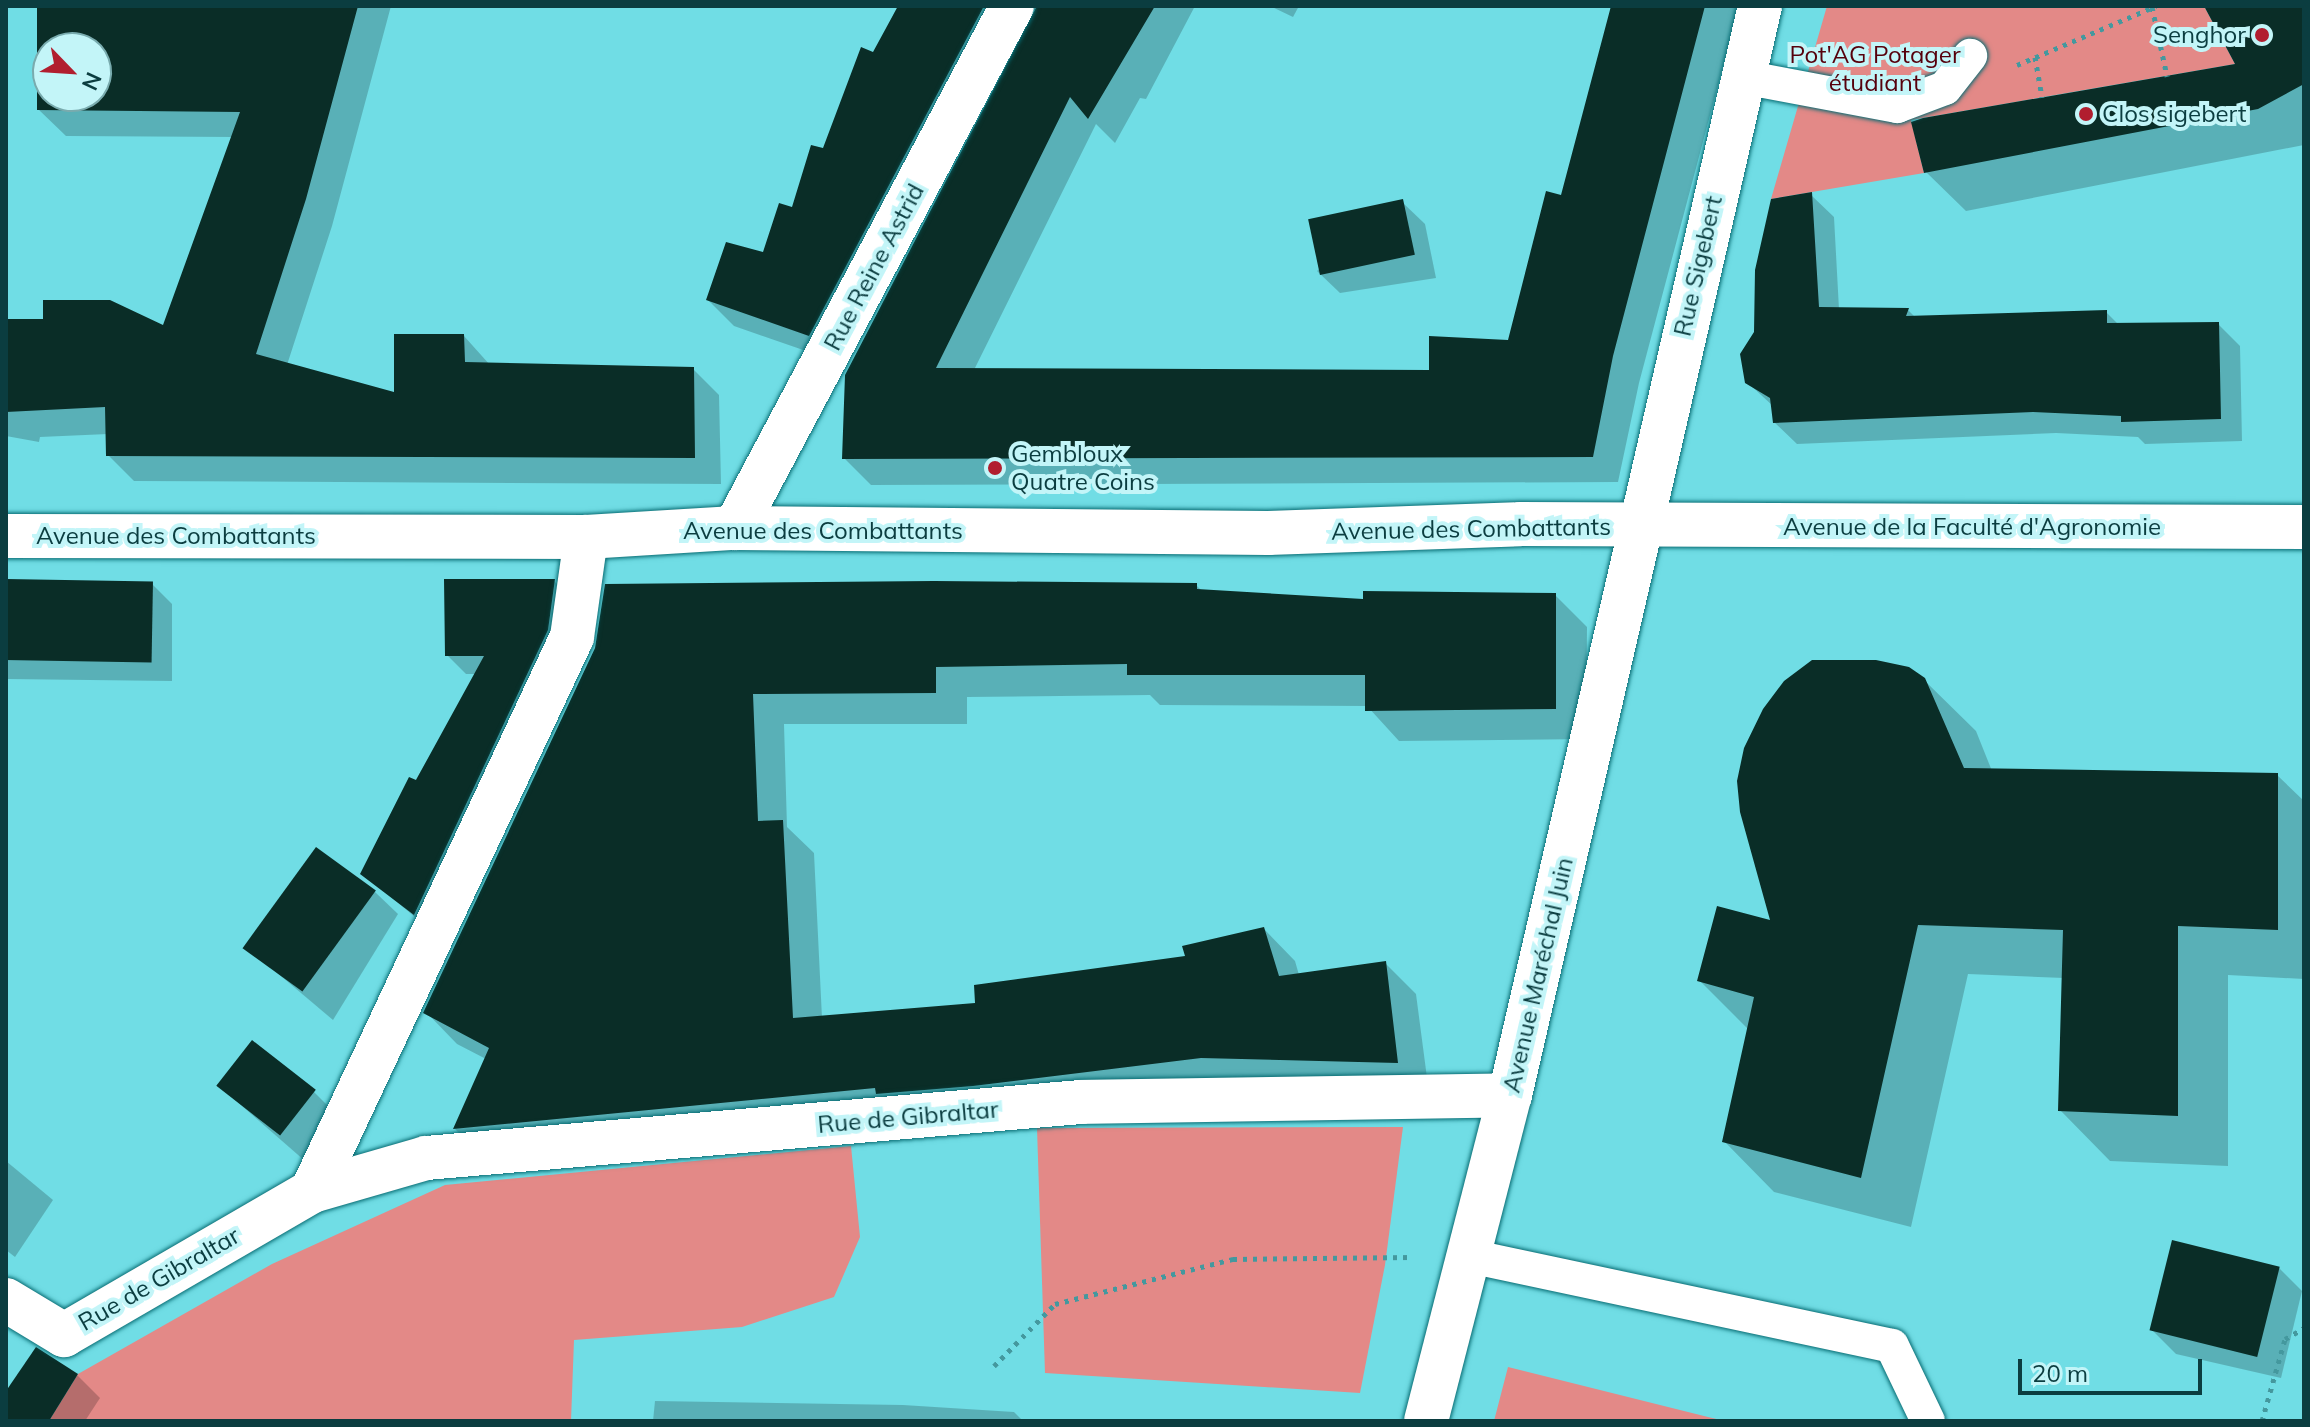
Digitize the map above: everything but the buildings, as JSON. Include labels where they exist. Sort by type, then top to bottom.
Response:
[{"type":"street","name":"Rue Reine Astrid","points":[[735,528],[1012,6]]},
{"type":"street","name":"Rue Sigebert","points":[[1641,526],[1760,6]]},
{"type":"street","name":"Avenue des Combattants","points":[[6,536],[586,537],[735,528],[1268,533],[1520,524],[1641,526]]},
{"type":"street","name":"Avenue de la Faculté d'Agronomie","points":[[1641,526],[2304,527]]},
{"type":"street","name":"Avenue Maréchal Juin","points":[[1426,1421],[1510,1095],[1641,526]]},
{"type":"street","points":[[312,1191],[572,637],[586,537]]},
{"type":"street","name":"Rue de Gibraltar","points":[[6,1300],[64,1335],[312,1191],[426,1158],[1081,1102],[1510,1095]]},
{"type":"lane","points":[[1743,77],[1897,106],[1945,88],[1970,56]]},
{"type":"lane","points":[[1469,1256],[1892,1346],[1928,1421]]},
{"type":"path","points":[[1970,56],[1999,67],[2035,57],[2154,7],[2167,76]]},
{"type":"path","points":[[2035,57],[2042,97]]},
{"type":"path","points":[[994,1366],[1055,1304],[1233,1259],[1469,1256]]},
{"type":"path","points":[[2262,1421],[2285,1339],[2304,1328]]},
{"type":"green space","name":"Pot'AG Potager étudiant","points":[[1827,6],[2204,6],[2235,64],[1911,120],[1924,173],[1771,199]]},
{"type":"green space","points":[[1403,1127],[1385,1265],[1360,1393],[1045,1373],[1037,1128]]},
{"type":"green space","points":[[851,1146],[860,1237],[834,1297],[742,1327],[574,1340],[571,1421],[49,1421],[78,1374],[272,1264],[445,1185]]},
{"type":"green space","points":[[1508,1367],[1708,1417],[1725,1421],[1494,1421]]},
{"type":"place","name":"Senghor","points":[[2262,35]]},
{"type":"place","name":"Clos sigebert","points":[[2086,114]]},
{"type":"place","name":"Gembloux Quatre Coins","points":[[995,468]]}]
